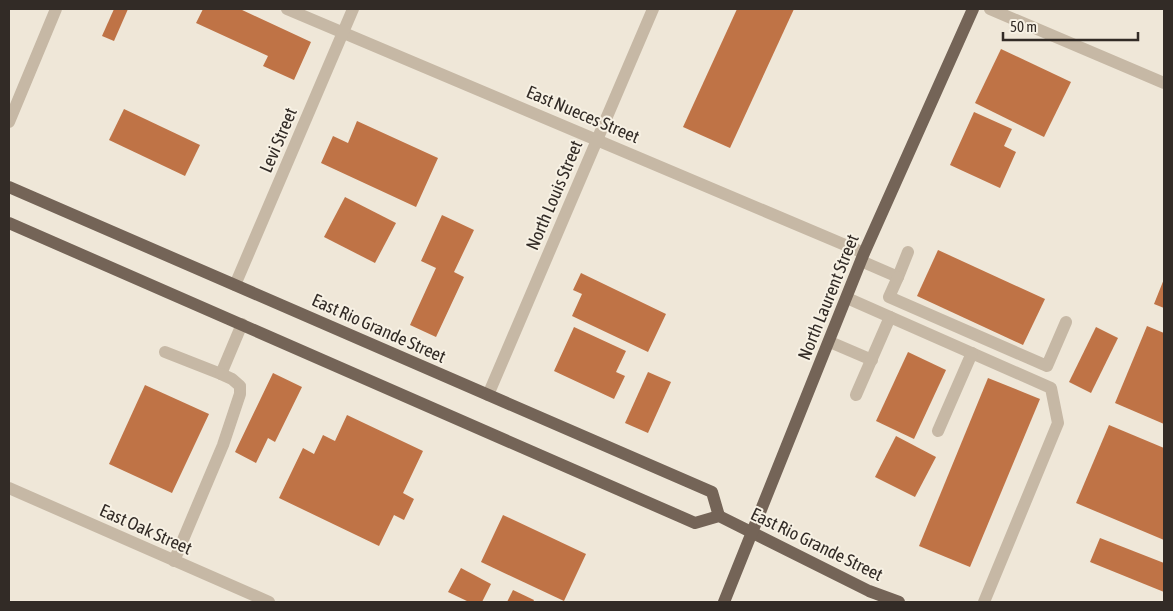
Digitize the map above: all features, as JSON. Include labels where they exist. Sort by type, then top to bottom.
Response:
[{"type":"main road","name":"North Laurent Street","points":[[724,602],[863,257],[973,9]]},
{"type":"main road","name":"East Rio Grande Street","points":[[9,187],[712,492],[719,516],[753,531],[869,591],[899,602]]},
{"type":"main road","points":[[9,223],[695,523],[719,516]]},
{"type":"street","points":[[9,122],[56,9]]},
{"type":"street","name":"East Nueces Street","points":[[288,9],[596,139],[863,257],[898,277]]},
{"type":"street","name":"Levi Street","points":[[235,285],[353,9]]},
{"type":"street","name":"North Louis Street","points":[[488,395],[653,9]]},
{"type":"street","points":[[990,9],[1164,83]]},
{"type":"street","points":[[908,252],[889,297],[1047,366],[1066,322]]},
{"type":"street","points":[[847,298],[1051,388],[1058,422],[984,602]]},
{"type":"street","points":[[856,395],[890,317]]},
{"type":"street","points":[[221,374],[242,324]]},
{"type":"street","points":[[830,342],[872,360]]},
{"type":"street","points":[[165,352],[221,374],[232,379],[240,386],[240,394],[222,445],[174,561]]},
{"type":"street","points":[[938,432],[972,353]]},
{"type":"street","name":"East Oak Street","points":[[9,488],[269,602]]},
{"type":"building","points":[[114,9],[128,9],[114,41],[102,36]]},
{"type":"building","points":[[203,9],[240,9],[311,42],[294,80],[263,66],[268,56],[196,23]]},
{"type":"building","points":[[737,9],[794,9],[730,148],[683,127]]},
{"type":"building","points":[[1001,49],[1071,82],[1044,137],[975,103]]},
{"type":"building","points":[[124,109],[200,145],[185,176],[109,140]]},
{"type":"building","points":[[974,112],[1012,129],[1004,146],[1016,152],[1000,188],[950,165]]},
{"type":"building","points":[[357,121],[438,158],[416,207],[321,163],[333,136],[348,143]]},
{"type":"building","points":[[345,197],[396,223],[375,263],[324,237]]},
{"type":"building","points":[[442,215],[474,230],[454,272],[464,277],[436,337],[410,325],[436,268],[421,261]]},
{"type":"building","points":[[938,250],[1045,299],[1023,345],[917,296]]},
{"type":"building","points":[[581,273],[666,314],[648,352],[572,316],[582,294],[573,290]]},
{"type":"building","points":[[1164,279],[1164,308],[1154,304]]},
{"type":"building","points":[[1147,326],[1164,333],[1164,424],[1115,403]]},
{"type":"building","points":[[574,327],[626,351],[616,372],[625,376],[614,399],[554,371]]},
{"type":"building","points":[[1096,327],[1118,338],[1091,393],[1069,382]]},
{"type":"building","points":[[908,352],[946,370],[914,439],[876,421]]},
{"type":"building","points":[[648,372],[671,382],[648,433],[625,423]]},
{"type":"building","points":[[273,373],[302,387],[275,442],[268,438],[256,463],[235,452]]},
{"type":"building","points":[[988,378],[1040,399],[970,567],[919,546]]},
{"type":"building","points":[[145,385],[209,414],[172,493],[109,464]]},
{"type":"building","points":[[347,415],[423,451],[403,493],[414,499],[404,520],[394,515],[379,546],[279,498],[303,448],[314,454],[323,435],[335,441]]},
{"type":"building","points":[[1109,425],[1164,448],[1164,540],[1076,503]]},
{"type":"building","points":[[896,436],[936,457],[915,497],[875,477]]},
{"type":"building","points":[[503,515],[586,554],[564,601],[481,562]]},
{"type":"building","points":[[1100,538],[1164,563],[1164,592],[1090,562]]},
{"type":"building","points":[[461,568],[491,584],[482,602],[469,602],[448,592]]},
{"type":"building","points":[[513,590],[534,600],[533,602],[507,602]]}]
